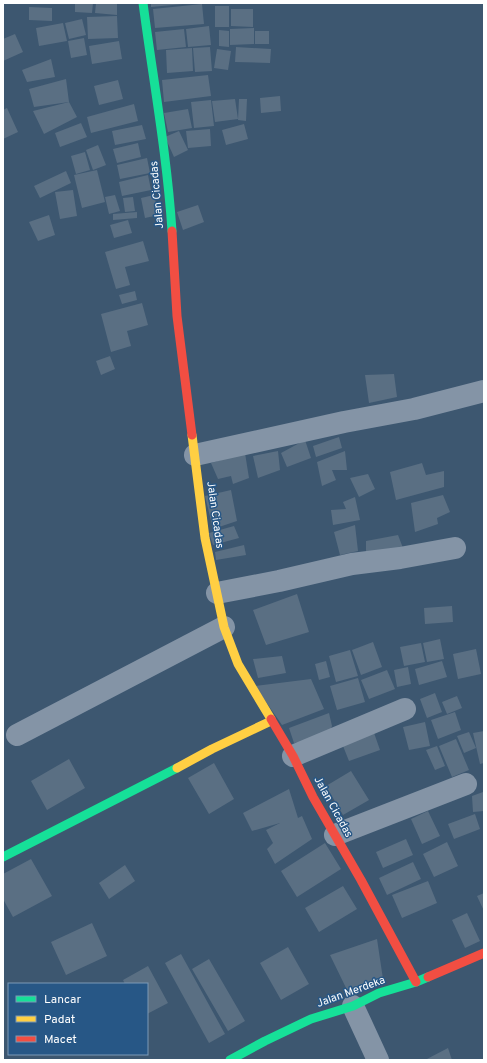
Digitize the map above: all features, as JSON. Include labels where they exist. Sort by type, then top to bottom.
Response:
[{"type":"street","name":"Jalan Cicadas","points":[[143,3],[150,59],[164,146],[171,221],[177,316],[205,538],[224,627],[238,664],[293,756],[313,797],[361,880],[416,982]]},
{"type":"street","points":[[195,454],[344,422],[414,409],[484,391]]},
{"type":"street","points":[[217,593],[279,581],[352,564],[400,558],[455,548]]},
{"type":"street","points":[[17,735],[224,627]]},
{"type":"street","points":[[293,756],[405,709]]},
{"type":"street","points":[[3,857],[154,781],[212,749],[271,721]]},
{"type":"street","points":[[335,835],[466,784]]},
{"type":"street","name":"Jalan Merdeka","points":[[230,1060],[311,1019],[352,1006],[379,993],[416,982],[484,953]]},
{"type":"street","points":[[352,1006],[378,1060]]},
{"type":"building","points":[[75,3],[93,3],[92,13],[75,12]]},
{"type":"building","points":[[96,3],[117,3],[117,15],[95,13]]},
{"type":"building","points":[[151,3],[183,3],[183,4],[151,7]]},
{"type":"building","points":[[202,4],[204,24],[155,28],[153,9]]},
{"type":"building","points":[[215,6],[229,6],[229,27],[215,27]]},
{"type":"building","points":[[29,7],[52,8],[52,21],[29,20]]},
{"type":"building","points":[[231,9],[253,9],[253,27],[231,26]]},
{"type":"building","points":[[117,16],[118,38],[88,39],[87,17]]},
{"type":"building","points":[[82,19],[86,35],[69,39],[65,23]]},
{"type":"building","points":[[63,23],[67,41],[39,46],[36,28]]},
{"type":"building","points":[[209,26],[211,45],[188,47],[186,29]]},
{"type":"building","points":[[254,28],[254,44],[230,45],[230,29]]},
{"type":"building","points":[[184,29],[186,47],[157,50],[155,32]]},
{"type":"building","points":[[219,30],[229,31],[229,47],[219,46]]},
{"type":"building","points":[[255,31],[269,31],[269,44],[255,44]]},
{"type":"building","points":[[15,34],[23,52],[3,61],[3,39]]},
{"type":"building","points":[[84,38],[87,55],[71,58],[68,41]]},
{"type":"building","points":[[119,41],[122,59],[92,64],[89,46]]},
{"type":"building","points":[[210,47],[212,71],[195,72],[193,48]]},
{"type":"building","points":[[236,47],[271,49],[270,63],[235,62]]},
{"type":"building","points":[[192,48],[193,71],[167,73],[166,50]]},
{"type":"building","points":[[217,49],[231,51],[228,70],[214,68]]},
{"type":"building","points":[[51,59],[55,77],[27,82],[22,70]]},
{"type":"building","points":[[208,75],[211,96],[164,102],[162,80]]},
{"type":"building","points":[[66,79],[69,102],[34,107],[29,89]]},
{"type":"building","points":[[118,80],[123,99],[99,105],[94,86]]},
{"type":"building","points":[[280,96],[281,111],[261,113],[260,98]]},
{"type":"building","points":[[235,99],[238,119],[215,122],[212,101]]},
{"type":"building","points":[[239,99],[247,99],[246,121],[238,120]]},
{"type":"building","points":[[211,100],[214,126],[194,128],[191,102]]},
{"type":"building","points":[[69,102],[77,117],[44,134],[33,111]]},
{"type":"building","points":[[134,104],[138,121],[91,133],[87,117]]},
{"type":"building","points":[[7,108],[18,132],[3,139],[3,110]]},
{"type":"building","points":[[188,109],[192,128],[168,132],[164,113]]},
{"type":"building","points":[[81,123],[87,137],[60,147],[55,133]]},
{"type":"building","points":[[244,124],[248,139],[226,145],[222,130]]},
{"type":"building","points":[[142,125],[146,139],[115,145],[112,131]]},
{"type":"building","points":[[210,129],[211,146],[188,148],[186,131]]},
{"type":"building","points":[[179,131],[188,150],[174,157],[165,137]]},
{"type":"building","points":[[138,143],[141,157],[117,163],[113,149]]},
{"type":"building","points":[[98,145],[106,165],[93,170],[86,150]]},
{"type":"building","points":[[85,152],[90,170],[76,174],[71,156]]},
{"type":"building","points":[[147,158],[150,173],[120,179],[117,165]]},
{"type":"building","points":[[97,170],[105,202],[82,208],[74,175]]},
{"type":"building","points":[[66,171],[71,183],[40,198],[34,186]]},
{"type":"building","points":[[148,175],[151,190],[122,196],[119,182]]},
{"type":"building","points":[[73,190],[77,216],[60,219],[55,192]]},
{"type":"building","points":[[115,195],[120,211],[109,214],[105,197]]},
{"type":"building","points":[[154,195],[159,215],[145,218],[141,198]]},
{"type":"building","points":[[133,197],[135,211],[125,212],[123,198]]},
{"type":"building","points":[[198,205],[204,222],[183,230],[177,212]]},
{"type":"building","points":[[137,212],[137,218],[113,220],[113,214]]},
{"type":"building","points":[[49,215],[55,235],[38,241],[29,222]]},
{"type":"building","points":[[128,220],[132,233],[114,238],[110,225]]},
{"type":"building","points":[[143,241],[149,261],[125,267],[130,285],[116,289],[105,252]]},
{"type":"building","points":[[135,291],[137,300],[122,304],[119,295]]},
{"type":"building","points":[[142,303],[148,325],[127,331],[131,346],[111,352],[101,314]]},
{"type":"building","points":[[110,356],[115,369],[101,375],[96,361]]},
{"type":"building","points":[[394,374],[397,397],[369,403],[365,375]]},
{"type":"building","points":[[339,437],[342,448],[316,457],[313,446]]},
{"type":"building","points":[[305,440],[311,458],[287,467],[281,453]]},
{"type":"building","points":[[278,451],[280,470],[258,478],[253,456]]},
{"type":"building","points":[[345,451],[347,470],[332,470],[336,480],[322,486],[317,462]]},
{"type":"building","points":[[245,453],[249,478],[233,484],[231,476],[218,479],[211,463]]},
{"type":"building","points":[[422,463],[426,475],[444,471],[444,487],[396,500],[390,472]]},
{"type":"building","points":[[368,474],[375,489],[359,497],[350,478]]},
{"type":"building","points":[[231,490],[237,521],[213,529],[205,496]]},
{"type":"building","points":[[443,495],[450,512],[437,518],[438,524],[415,532],[411,503]]},
{"type":"building","points":[[355,497],[360,520],[333,525],[331,510],[346,509],[343,502]]},
{"type":"building","points":[[355,525],[358,551],[340,555],[334,532]]},
{"type":"building","points":[[234,526],[239,538],[213,545],[209,533]]},
{"type":"building","points":[[398,535],[403,548],[366,553],[366,541]]},
{"type":"building","points":[[244,545],[246,555],[216,560],[215,552]]},
{"type":"building","points":[[297,594],[309,632],[266,645],[253,610]]},
{"type":"building","points":[[452,606],[453,622],[425,624],[424,608]]},
{"type":"building","points":[[440,639],[444,659],[427,662],[423,643]]},
{"type":"building","points":[[373,642],[382,667],[361,675],[352,650]]},
{"type":"building","points":[[421,643],[425,662],[404,666],[400,647]]},
{"type":"building","points":[[476,649],[481,674],[458,679],[453,654]]},
{"type":"building","points":[[350,650],[358,676],[336,682],[329,656]]},
{"type":"building","points":[[282,656],[286,673],[258,678],[253,659]]},
{"type":"building","points":[[326,661],[330,677],[319,680],[315,664]]},
{"type":"building","points":[[442,661],[447,677],[419,685],[415,669]]},
{"type":"building","points":[[408,667],[411,684],[397,687],[394,670]]},
{"type":"building","points":[[387,670],[395,689],[369,699],[361,680]]},
{"type":"building","points":[[358,678],[365,702],[337,710],[330,686]]},
{"type":"building","points":[[311,679],[324,709],[282,725],[255,686]]},
{"type":"building","points":[[435,693],[442,712],[427,718],[420,699]]},
{"type":"building","points":[[457,696],[462,708],[447,714],[442,702]]},
{"type":"building","points":[[455,712],[461,730],[438,739],[431,720]]},
{"type":"building","points":[[329,713],[332,726],[328,738],[294,743],[289,728]]},
{"type":"building","points":[[425,722],[430,746],[409,750],[403,727]]},
{"type":"building","points":[[373,730],[380,750],[349,761],[341,741]]},
{"type":"building","points":[[484,731],[484,763],[480,764],[473,733]]},
{"type":"building","points":[[469,732],[476,748],[464,753],[457,736]]},
{"type":"building","points":[[456,739],[469,770],[452,777],[439,746]]},
{"type":"building","points":[[437,746],[445,766],[435,770],[426,750]]},
{"type":"building","points":[[69,759],[85,788],[47,810],[31,781]]},
{"type":"building","points":[[214,763],[234,799],[209,814],[188,778]]},
{"type":"building","points":[[351,771],[369,800],[343,815],[326,786]]},
{"type":"building","points":[[289,789],[298,818],[302,816],[312,839],[275,864],[267,849],[273,843],[266,830],[280,823],[252,831],[243,813]]},
{"type":"building","points":[[483,792],[484,811],[473,812],[472,796]]},
{"type":"building","points":[[428,811],[440,836],[422,844],[411,819]]},
{"type":"building","points":[[475,814],[480,829],[454,839],[448,824]]},
{"type":"building","points":[[406,839],[413,855],[383,868],[376,852]]},
{"type":"building","points":[[447,842],[458,866],[434,877],[423,854]]},
{"type":"building","points":[[325,843],[341,869],[297,897],[281,871]]},
{"type":"building","points":[[31,859],[52,896],[13,917],[3,899],[3,874]]},
{"type":"building","points":[[413,862],[421,879],[387,895],[379,878]]},
{"type":"building","points":[[125,865],[135,881],[109,899],[99,883]]},
{"type":"building","points":[[428,881],[437,903],[402,918],[392,895]]},
{"type":"building","points":[[343,886],[357,909],[319,932],[305,908]]},
{"type":"building","points":[[484,893],[484,911],[477,896]]},
{"type":"building","points":[[467,913],[480,941],[465,948],[452,920]]},
{"type":"building","points":[[92,923],[107,956],[66,975],[51,942]]},
{"type":"building","points":[[377,939],[383,979],[348,992],[330,955]]},
{"type":"building","points":[[288,947],[309,984],[281,1000],[260,963]]},
{"type":"building","points":[[181,954],[225,1034],[209,1043],[165,963]]},
{"type":"building","points":[[209,959],[245,1021],[228,1031],[192,969]]},
{"type":"building","points":[[148,966],[168,1003],[148,1013],[148,983],[124,983],[123,980]]},
{"type":"building","points":[[448,1048],[452,1060],[425,1060]]},
{"type":"traffic: fast","points":[[143,3],[163,145],[172,231]]},
{"type":"traffic: fast","points":[[3,857],[177,768]]},
{"type":"traffic: fast","points":[[230,1060],[311,1019],[353,1006],[379,993],[428,977]]},
{"type":"traffic: slow","points":[[192,435],[205,538],[224,627],[238,664],[271,719]]},
{"type":"traffic: slow","points":[[177,768],[212,749],[271,721]]},
{"type":"traffic: jam","points":[[172,231],[177,316],[192,435]]},
{"type":"traffic: jam","points":[[271,719],[293,756],[313,797],[361,880],[416,982]]},
{"type":"traffic: jam","points":[[428,977],[484,953]]}]
